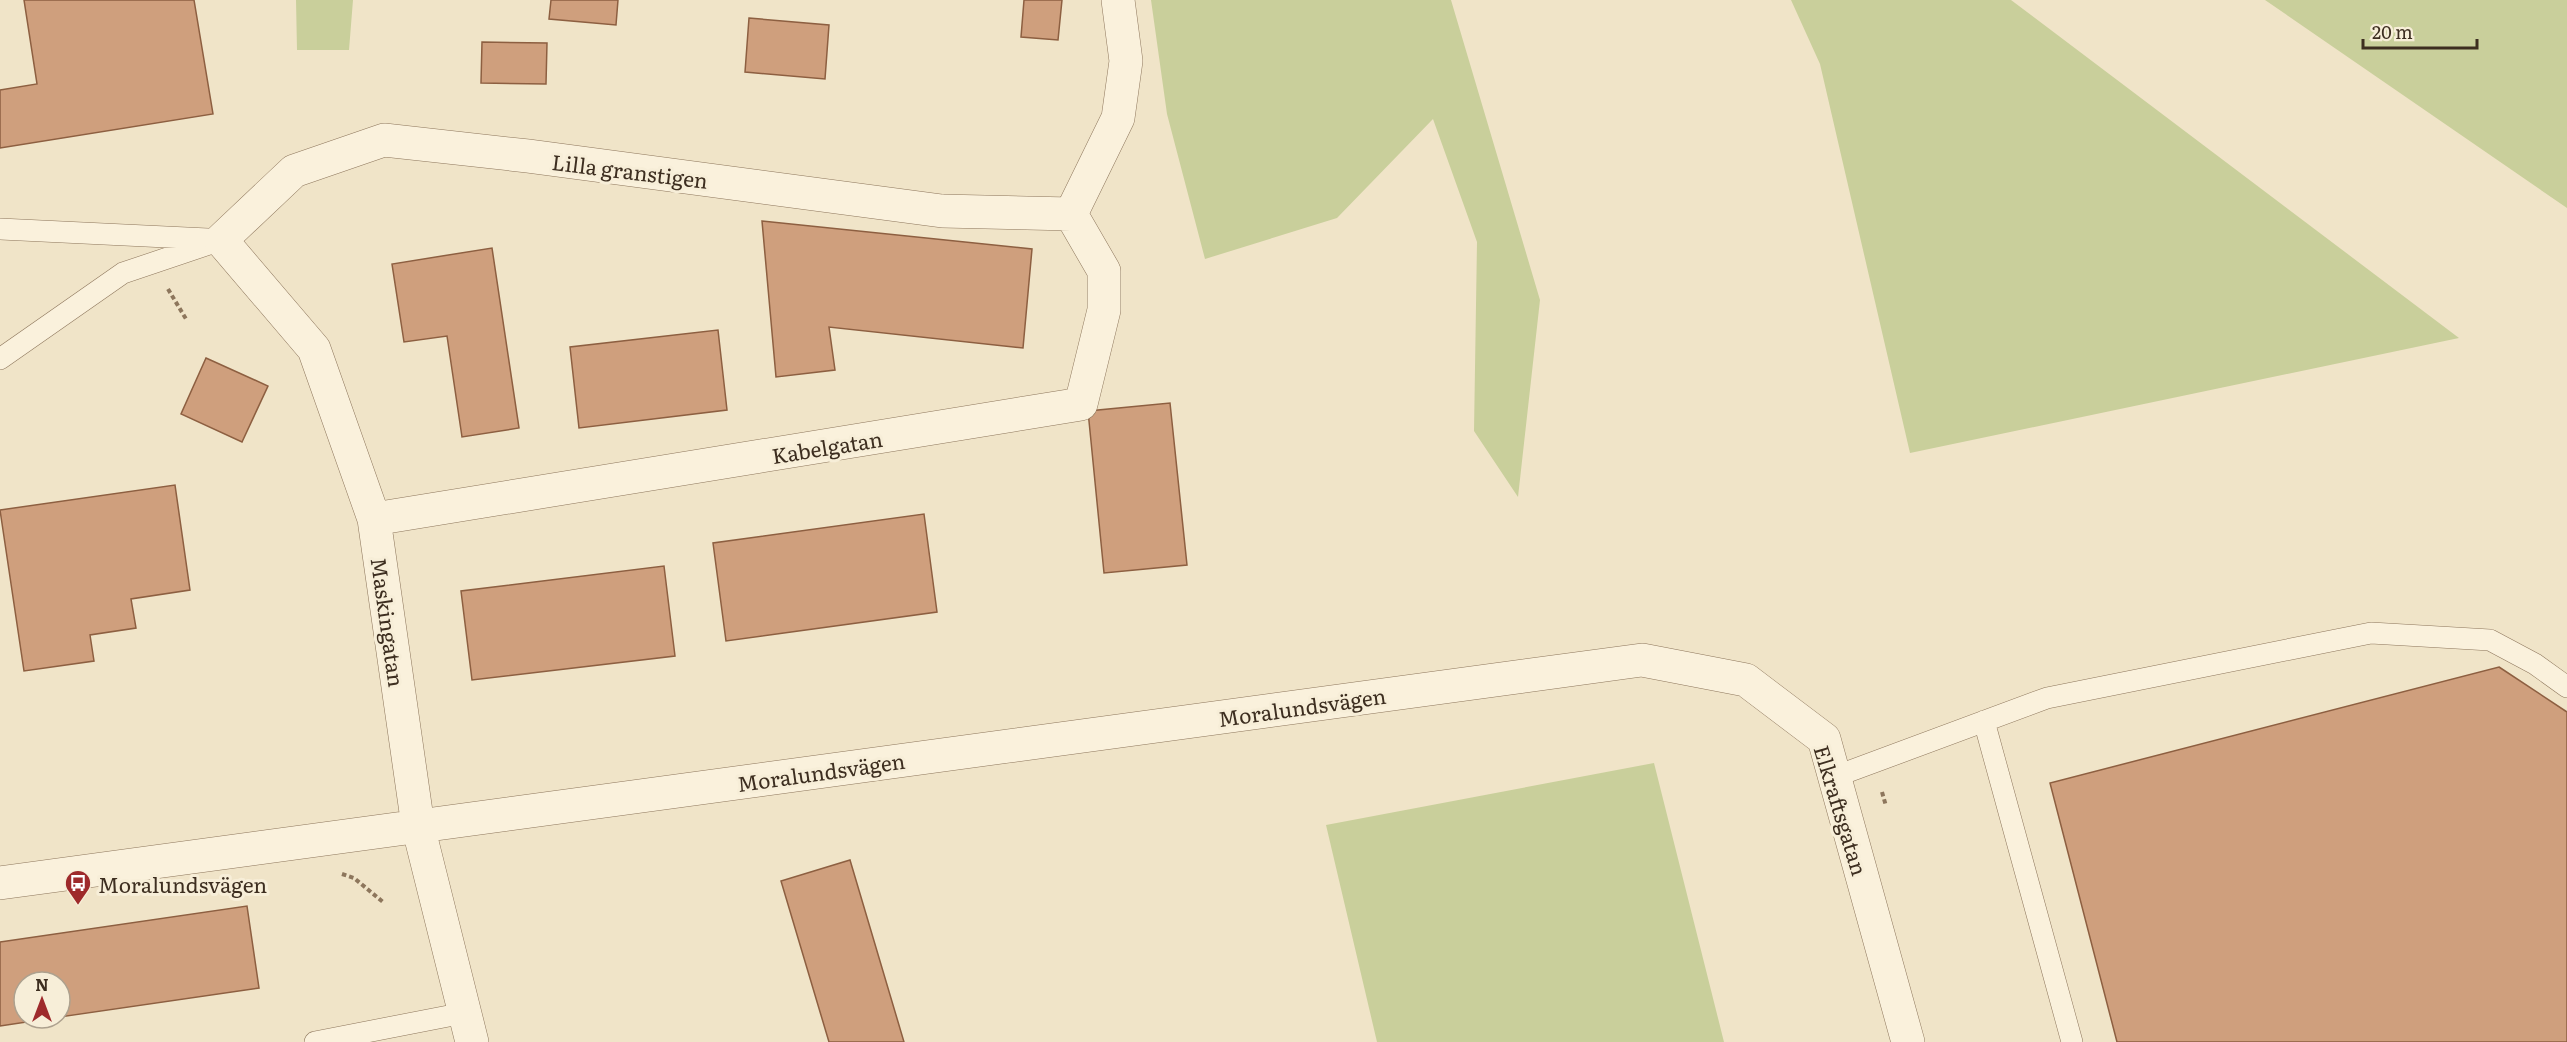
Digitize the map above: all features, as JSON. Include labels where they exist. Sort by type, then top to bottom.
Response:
[{"type":"street","points":[[1071,214],[1118,118],[1126,60],[1118,0]]},
{"type":"street","name":"Lilla granstigen","points":[[220,240],[294,171],[384,140],[942,211],[1071,214]]},
{"type":"street","name":"Kabelgatan","points":[[374,519],[1081,404],[1104,310],[1104,271],[1071,214]]},
{"type":"street","name":"Maskingatan","points":[[220,240],[314,350],[374,519],[418,826],[468,1027]]},
{"type":"street","name":"Moralundsvägen","points":[[0,883],[1642,660]]},
{"type":"street","name":"Elkraftsgatan","points":[[1642,660],[1746,680],[1824,739],[1908,1042]]},
{"type":"lane","points":[[0,229],[220,240]]},
{"type":"lane","points":[[0,359],[123,273],[220,240]]},
{"type":"lane","points":[[1834,777],[2047,698],[2371,633],[2490,640],[2535,664],[2567,687]]},
{"type":"lane","points":[[1984,721],[2072,1042]]},
{"type":"lane","points":[[315,1042],[468,1027]]},
{"type":"green space","points":[[296,0],[353,0],[349,50],[297,50]]},
{"type":"green space","points":[[1151,0],[1451,0],[1540,300],[1518,497],[1474,431],[1477,242],[1433,119],[1337,218],[1205,259],[1167,114]]},
{"type":"green space","points":[[1791,0],[2011,0],[2459,338],[1910,453],[1820,64]]},
{"type":"green space","points":[[2265,0],[2567,0],[2567,208]]},
{"type":"green space","points":[[1654,763],[1724,1042],[1377,1042],[1326,825]]},
{"type":"building","points":[[24,0],[194,0],[213,114],[0,148],[0,90],[37,84]]},
{"type":"building","points":[[551,0],[618,0],[616,25],[549,19]]},
{"type":"building","points":[[1024,0],[1062,0],[1058,40],[1021,37]]},
{"type":"building","points":[[749,18],[829,25],[825,79],[745,72]]},
{"type":"building","points":[[482,42],[547,43],[546,84],[481,83]]},
{"type":"building","points":[[762,221],[1032,249],[1023,348],[829,327],[835,370],[776,377]]},
{"type":"building","points":[[492,248],[519,428],[462,437],[447,336],[404,342],[392,264]]},
{"type":"building","points":[[718,330],[727,410],[579,428],[570,347]]},
{"type":"building","points":[[206,358],[268,386],[242,442],[181,414]]},
{"type":"building","points":[[1170,403],[1187,565],[1104,573],[1088,411]]},
{"type":"building","points":[[175,485],[190,590],[131,599],[136,628],[90,635],[94,661],[24,671],[0,510]]},
{"type":"building","points":[[924,514],[937,612],[726,641],[713,543]]},
{"type":"building","points":[[664,566],[675,656],[472,680],[461,591]]},
{"type":"building","points":[[2499,667],[2567,712],[2567,1042],[2117,1042],[2050,783]]},
{"type":"building","points":[[850,860],[904,1042],[829,1042],[781,881]]},
{"type":"building","points":[[247,906],[259,988],[72,1015],[72,970],[12,970],[12,1024],[0,1026],[0,942]]},
{"type":"place","name":"Moralundsvägen","points":[[78,906]]}]
